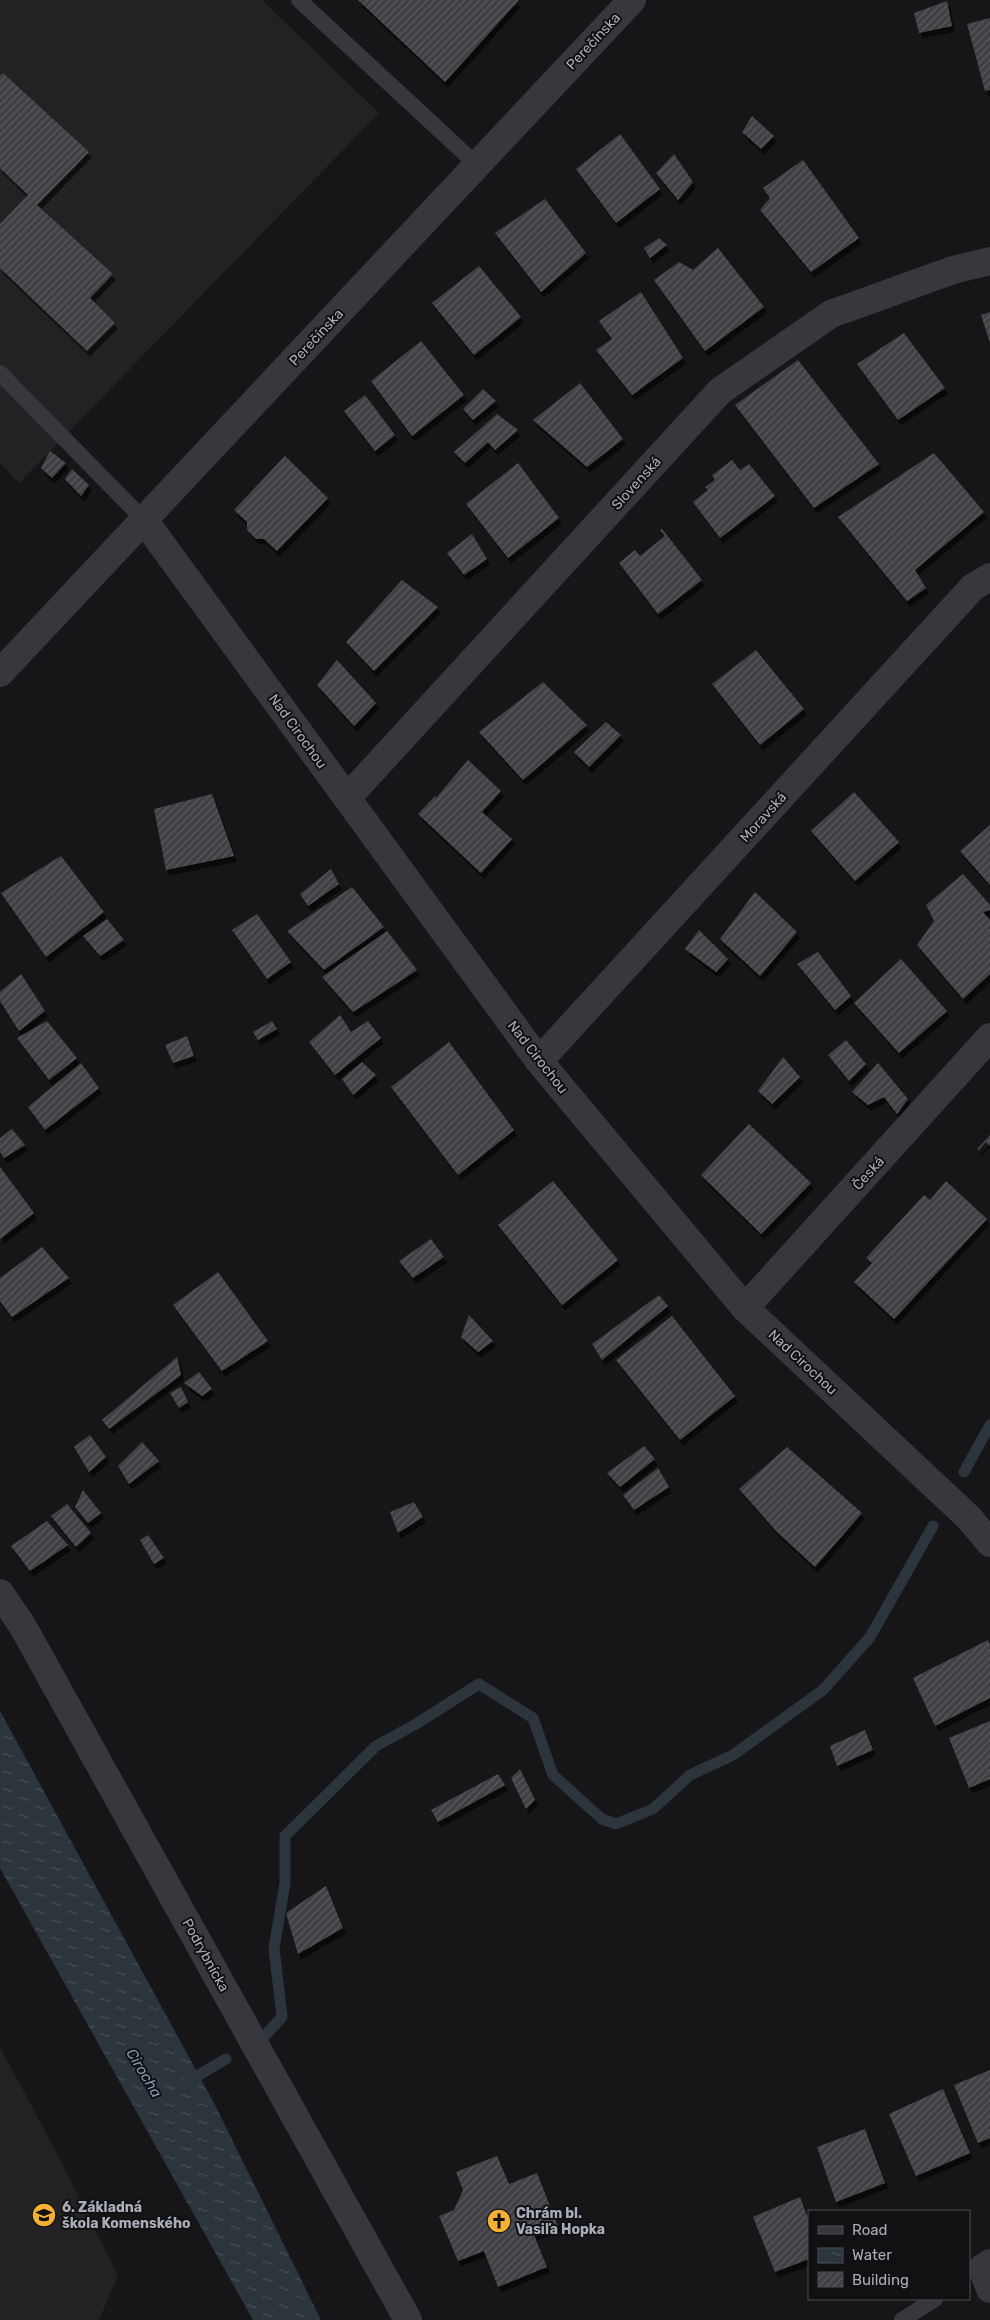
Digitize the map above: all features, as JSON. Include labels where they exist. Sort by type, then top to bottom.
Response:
[{"type":"street","name":"Perečínska","points":[[0,674],[632,0]]},
{"type":"street","name":"Slovenská","points":[[347,798],[720,391],[831,314],[953,270],[990,261]]},
{"type":"street","name":"Nad Cirochou","points":[[144,520],[539,1061],[745,1308],[969,1518],[990,1543]]},
{"type":"street","name":"Moravská","points":[[539,1061],[973,587],[990,577]]},
{"type":"street","name":"Česká","points":[[745,1308],[990,1037]]},
{"type":"street","name":"Podrybnícka","points":[[0,1593],[22,1625],[408,2320]]},
{"type":"lane","points":[[299,0],[477,165]]},
{"type":"lane","points":[[0,373],[144,520]]},
{"type":"lane","points":[[902,2320],[933,2300]]},
{"type":"shaded area","points":[[0,0],[262,0],[379,113],[19,483],[0,463]]},
{"type":"shaded area","name":"6. Základná škola Komenského","points":[[0,2047],[58,2155],[118,2275],[99,2320],[0,2320]]},
{"type":"water","name":"Cirocha","points":[[0,1711],[214,2103],[321,2320],[253,2320],[0,1868]]},
{"type":"building","points":[[358,0],[519,0],[445,82]]},
{"type":"building","points":[[947,1],[952,26],[919,33],[914,13]]},
{"type":"building","points":[[990,18],[990,90],[985,91],[967,24]]},
{"type":"building","points":[[3,73],[89,152],[37,205],[113,274],[90,298],[115,323],[87,351],[0,268],[0,224],[28,195],[0,168],[0,76]]},
{"type":"building","points":[[752,116],[774,136],[761,149],[742,132]]},
{"type":"building","points":[[620,134],[660,189],[616,223],[576,169]]},
{"type":"building","points":[[674,154],[693,182],[678,200],[656,173]]},
{"type":"building","points":[[803,160],[859,238],[811,272],[760,210],[770,198],[763,188]]},
{"type":"building","points":[[545,199],[586,253],[541,292],[495,233]]},
{"type":"building","points":[[659,238],[667,245],[650,258],[644,248]]},
{"type":"building","points":[[718,248],[764,307],[705,351],[654,280],[679,262],[693,270]]},
{"type":"building","points":[[479,266],[521,317],[474,355],[432,303]]},
{"type":"building","points":[[641,292],[683,358],[632,395],[596,350],[612,339],[599,321]]},
{"type":"building","points":[[990,312],[990,343],[981,315]]},
{"type":"building","points":[[904,333],[945,388],[898,420],[857,364]]},
{"type":"building","points":[[421,341],[464,395],[412,436],[371,381]]},
{"type":"building","points":[[798,360],[879,464],[814,508],[735,405]]},
{"type":"building","points":[[580,383],[623,439],[587,467],[533,420]]},
{"type":"building","points":[[483,389],[496,401],[473,420],[463,409]]},
{"type":"building","points":[[365,395],[395,435],[375,451],[344,411]]},
{"type":"building","points":[[497,414],[518,430],[495,450],[488,442],[465,463],[454,452]]},
{"type":"building","points":[[50,451],[66,463],[52,478],[41,468]]},
{"type":"building","points":[[934,453],[984,512],[915,570],[926,588],[907,601],[838,517]]},
{"type":"building","points":[[285,456],[328,498],[277,551],[264,539],[256,539],[247,530],[247,522],[234,510]]},
{"type":"building","points":[[732,460],[740,470],[749,464],[775,496],[720,538],[693,502],[708,490],[705,487],[715,480],[712,475]]},
{"type":"building","points":[[518,463],[559,518],[508,558],[466,504]]},
{"type":"building","points":[[72,469],[89,485],[81,496],[65,479]]},
{"type":"building","points":[[662,529],[702,580],[658,614],[619,563],[635,550],[640,556],[665,536],[660,530]]},
{"type":"building","points":[[472,534],[487,559],[464,575],[447,553]]},
{"type":"building","points":[[402,580],[438,607],[374,671],[346,642]]},
{"type":"building","points":[[756,650],[804,709],[760,745],[712,684]]},
{"type":"building","points":[[337,660],[376,703],[354,726],[317,685]]},
{"type":"building","points":[[543,682],[587,725],[523,780],[479,732]]},
{"type":"building","points":[[606,722],[621,735],[589,767],[574,752]]},
{"type":"building","points":[[468,760],[501,791],[482,812],[512,839],[481,873],[418,814],[435,796],[436,798]]},
{"type":"building","points":[[854,792],[899,842],[855,881],[811,831]]},
{"type":"building","points":[[212,794],[234,856],[166,870],[154,809]]},
{"type":"building","points":[[990,825],[990,885],[960,851]]},
{"type":"building","points":[[61,856],[104,912],[46,957],[1,893]]},
{"type":"building","points":[[331,869],[339,884],[308,906],[300,894]]},
{"type":"building","points":[[963,874],[990,905],[990,910],[983,912],[990,920],[990,974],[963,999],[917,945],[934,921],[926,905]]},
{"type":"building","points":[[352,887],[384,927],[324,970],[287,931]]},
{"type":"building","points":[[755,892],[797,932],[760,976],[720,939]]},
{"type":"building","points":[[257,914],[291,962],[267,979],[232,930]]},
{"type":"building","points":[[107,919],[124,940],[100,956],[83,936]]},
{"type":"building","points":[[699,930],[728,959],[716,972],[685,949]]},
{"type":"building","points":[[387,931],[417,970],[353,1012],[322,977]]},
{"type":"building","points":[[818,952],[851,996],[835,1010],[797,964]]},
{"type":"building","points":[[901,959],[947,1011],[899,1053],[854,1003]]},
{"type":"building","points":[[21,974],[45,1011],[19,1031],[0,1001],[0,992]]},
{"type":"building","points":[[340,1015],[351,1032],[368,1021],[381,1038],[335,1075],[309,1042]]},
{"type":"building","points":[[47,1021],[77,1058],[49,1080],[17,1038]]},
{"type":"building","points":[[272,1021],[277,1029],[258,1040],[253,1032]]},
{"type":"building","points":[[187,1036],[194,1056],[173,1063],[165,1045]]},
{"type":"building","points":[[846,1040],[866,1064],[849,1081],[828,1055]]},
{"type":"building","points":[[449,1042],[514,1130],[458,1175],[391,1087]]},
{"type":"building","points":[[783,1057],[800,1077],[772,1104],[758,1091]]},
{"type":"building","points":[[362,1062],[376,1075],[353,1095],[342,1079]]},
{"type":"building","points":[[81,1063],[99,1088],[45,1130],[28,1107]]},
{"type":"building","points":[[878,1063],[908,1099],[897,1114],[884,1097],[868,1105],[852,1092]]},
{"type":"building","points":[[749,1124],[811,1183],[761,1234],[701,1175]]},
{"type":"building","points":[[12,1129],[25,1145],[4,1158],[0,1152],[0,1138]]},
{"type":"building","points":[[990,1135],[990,1146],[986,1142],[979,1150],[977,1149]]},
{"type":"building","points":[[0,1167],[34,1213],[0,1239]]},
{"type":"building","points":[[553,1181],[618,1260],[562,1305],[498,1225]]},
{"type":"building","points":[[946,1181],[987,1219],[894,1319],[854,1282],[872,1263],[866,1258],[924,1195],[930,1200]]},
{"type":"building","points":[[431,1239],[444,1257],[413,1278],[399,1261]]},
{"type":"building","points":[[42,1247],[69,1278],[12,1317],[0,1301],[0,1278]]},
{"type":"building","points":[[218,1272],[268,1341],[222,1371],[173,1305]]},
{"type":"building","points":[[659,1295],[668,1306],[602,1360],[592,1344]]},
{"type":"building","points":[[469,1315],[493,1341],[478,1352],[461,1337]]},
{"type":"building","points":[[672,1316],[735,1396],[680,1440],[616,1360]]},
{"type":"building","points":[[177,1357],[181,1375],[109,1429],[102,1420]]},
{"type":"building","points":[[199,1372],[212,1389],[202,1396],[184,1383]]},
{"type":"building","points":[[181,1387],[188,1402],[179,1408],[170,1393]]},
{"type":"building","points":[[90,1435],[106,1457],[89,1472],[74,1447]]},
{"type":"building","points":[[142,1442],[159,1461],[129,1484],[118,1466]]},
{"type":"building","points":[[644,1446],[655,1459],[620,1487],[607,1473]]},
{"type":"building","points":[[787,1447],[862,1513],[815,1567],[777,1532],[739,1489]]},
{"type":"building","points":[[658,1468],[669,1487],[634,1510],[623,1495]]},
{"type":"building","points":[[83,1490],[101,1513],[88,1523],[75,1507]]},
{"type":"building","points":[[414,1502],[423,1517],[398,1533],[390,1512]]},
{"type":"building","points":[[67,1504],[91,1533],[76,1547],[51,1516]]},
{"type":"building","points":[[47,1521],[68,1545],[30,1571],[11,1546]]},
{"type":"building","points":[[148,1535],[164,1558],[154,1564],[140,1540]]},
{"type":"building","points":[[988,1640],[990,1645],[990,1698],[935,1726],[913,1678]]},
{"type":"building","points":[[990,1721],[990,1779],[969,1788],[949,1738]]},
{"type":"building","points":[[865,1730],[873,1750],[837,1766],[830,1746]]},
{"type":"building","points":[[520,1769],[535,1800],[526,1809],[511,1778]]},
{"type":"building","points":[[498,1774],[505,1785],[438,1822],[431,1810]]},
{"type":"building","points":[[326,1886],[343,1928],[298,1954],[286,1913]]},
{"type":"building","points":[[990,2070],[990,2138],[978,2143],[954,2085]]},
{"type":"building","points":[[943,2089],[970,2153],[916,2176],[889,2114]]},
{"type":"building","points":[[865,2129],[885,2183],[836,2202],[817,2147]]},
{"type":"building","name":"Chrám bl. Vasiľa Hopka","points":[[497,2156],[509,2184],[537,2173],[558,2226],[534,2235],[547,2267],[498,2287],[484,2251],[458,2261],[439,2216],[454,2210],[463,2190],[456,2172]]},
{"type":"building","points":[[800,2197],[808,2218],[808,2259],[775,2272],[753,2217]]},
{"type":"waterway","points":[[964,1472],[990,1425]]},
{"type":"waterway","points":[[261,2040],[282,2017],[274,1948],[285,1883],[285,1836],[376,1746],[416,1724],[479,1684],[533,1718],[553,1775],[602,1819],[616,1824],[653,1809],[690,1775],[733,1755],[823,1690],[870,1637],[933,1526]]},
{"type":"waterway","points":[[187,2082],[226,2059]]},
{"type":"place","name":"6. Základná škola Komenského","points":[[44,2215]]},
{"type":"place","name":"Chrám bl. Vasiľa Hopka","points":[[499,2221]]}]
